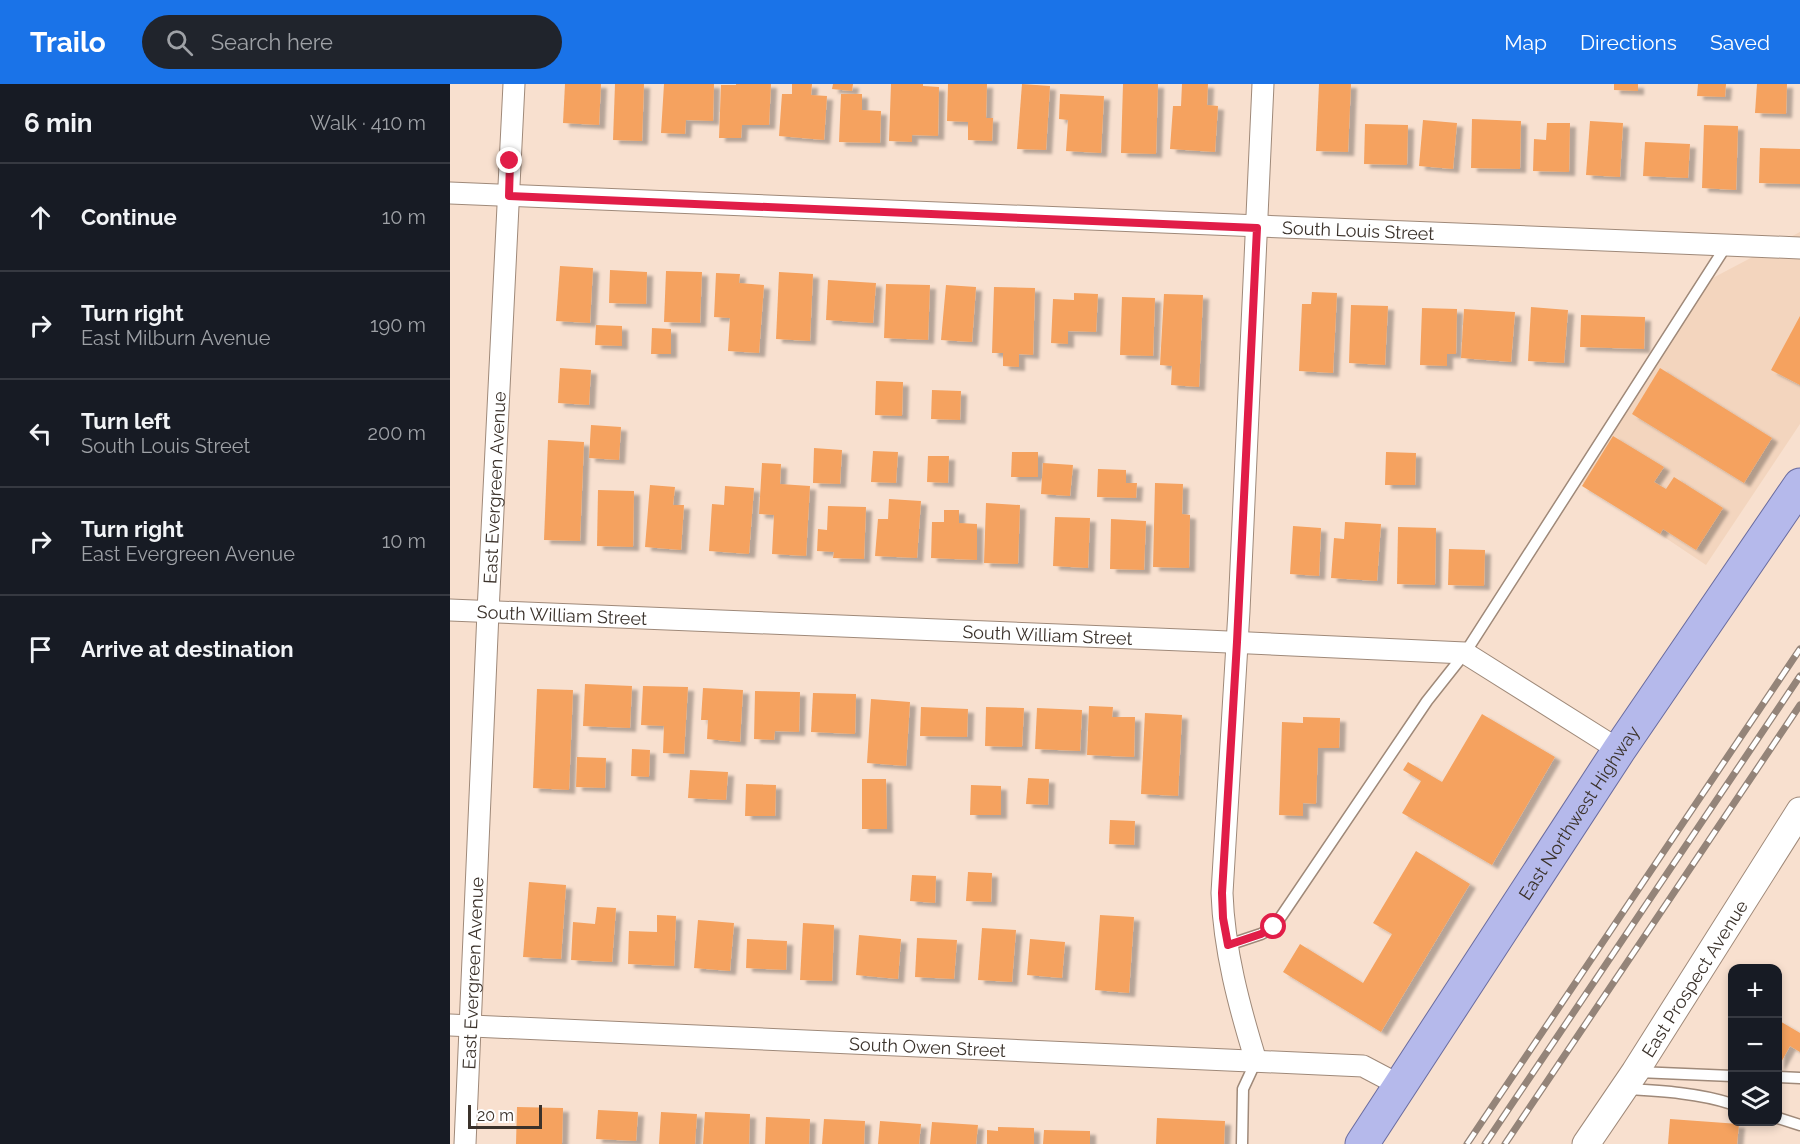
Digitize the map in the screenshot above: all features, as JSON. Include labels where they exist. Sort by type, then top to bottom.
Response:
[{"type":"main road","name":"East Northwest Highway","points":[[1362,1144],[1618,750],[1800,485]]},
{"type":"street","name":"East Evergreen Avenue","points":[[465,1144],[460,1025],[488,612],[514,84]]},
{"type":"street","points":[[1257,1061],[1243,1018],[1223,918],[1222,893],[1237,642],[1263,84]]},
{"type":"street","name":"South Louis Street","points":[[450,193],[1257,228],[1800,248]]},
{"type":"street","name":"South William Street","points":[[450,610],[1465,653],[1618,750]]},
{"type":"street","name":"East Prospect Avenue","points":[[1586,1144],[1800,811]]},
{"type":"street","name":"South Owen Street","points":[[460,1025],[1363,1066],[1401,1086]]},
{"type":"lane","points":[[1228,945],[1274,927],[1427,701],[1465,653],[1726,246]]},
{"type":"lane","points":[[1242,1144],[1244,1089],[1257,1061]]},
{"type":"lane","points":[[1629,1080],[1728,1076]]},
{"type":"lane","points":[[1782,1077],[1800,1078]]},
{"type":"lane","points":[[1629,1080],[1664,1092],[1728,1103]]},
{"type":"lane","points":[[1782,1119],[1800,1125]]},
{"type":"shaded area","points":[[1800,232],[1800,424],[1706,565],[1579,480],[1707,281]]},
{"type":"building","points":[[565,84],[601,84],[599,125],[563,123]]},
{"type":"building","points":[[615,84],[644,84],[642,141],[613,140]]},
{"type":"building","points":[[664,84],[714,84],[713,121],[686,120],[685,134],[661,133]]},
{"type":"building","points":[[771,84],[769,125],[742,125],[741,138],[719,138],[721,85]]},
{"type":"building","points":[[792,84],[812,84],[811,95],[827,96],[824,140],[779,136],[782,94],[792,94]]},
{"type":"building","points":[[833,84],[853,84],[852,91],[832,89]]},
{"type":"building","points":[[891,84],[923,84],[923,86],[939,87],[938,136],[912,135],[912,142],[889,141]]},
{"type":"building","points":[[948,84],[987,84],[986,118],[993,118],[992,141],[968,140],[968,122],[947,121]]},
{"type":"building","points":[[1022,84],[1050,86],[1046,150],[1017,149]]},
{"type":"building","points":[[1123,84],[1158,84],[1156,154],[1121,153]]},
{"type":"building","points":[[1182,84],[1208,84],[1207,105],[1218,106],[1215,152],[1170,149],[1173,106],[1181,106]]},
{"type":"building","points":[[1319,84],[1351,84],[1348,152],[1316,151]]},
{"type":"building","points":[[1614,84],[1638,84],[1638,91],[1614,90]]},
{"type":"building","points":[[1698,84],[1726,84],[1725,97],[1697,96]]},
{"type":"building","points":[[1757,84],[1787,84],[1786,114],[1755,113]]},
{"type":"building","points":[[841,94],[862,94],[862,110],[881,111],[880,143],[839,142]]},
{"type":"building","points":[[1060,94],[1104,96],[1101,153],[1066,151],[1068,120],[1059,119]]},
{"type":"building","points":[[1472,119],[1521,121],[1520,169],[1471,168]]},
{"type":"building","points":[[1423,120],[1457,123],[1453,169],[1419,166]]},
{"type":"building","points":[[1590,121],[1623,123],[1620,177],[1586,175]]},
{"type":"building","points":[[1547,123],[1570,123],[1569,172],[1533,171],[1534,139],[1546,140]]},
{"type":"building","points":[[1365,124],[1408,125],[1407,165],[1364,164]]},
{"type":"building","points":[[1704,125],[1738,126],[1736,190],[1702,188]]},
{"type":"building","points":[[1645,142],[1690,144],[1688,178],[1643,176]]},
{"type":"building","points":[[1760,148],[1800,149],[1800,184],[1759,183]]},
{"type":"building","points":[[560,266],[593,268],[590,323],[556,321]]},
{"type":"building","points":[[610,270],[647,272],[646,304],[609,303]]},
{"type":"building","points":[[666,271],[702,272],[700,323],[664,322]]},
{"type":"building","points":[[779,272],[813,274],[810,341],[776,339]]},
{"type":"building","points":[[716,273],[740,274],[739,283],[764,285],[759,353],[728,351],[730,318],[714,317]]},
{"type":"building","points":[[828,280],[876,283],[873,323],[826,320]]},
{"type":"building","points":[[886,284],[930,285],[928,340],[884,338]]},
{"type":"building","points":[[946,285],[976,287],[972,342],[941,340]]},
{"type":"building","points":[[994,287],[1035,288],[1033,355],[1019,354],[1019,367],[1003,366],[1003,353],[992,353]]},
{"type":"building","points":[[1312,292],[1337,293],[1333,373],[1299,371],[1302,304],[1311,304]]},
{"type":"building","points":[[1074,293],[1098,294],[1096,332],[1068,331],[1068,344],[1051,343],[1053,299],[1074,300]]},
{"type":"building","points":[[1164,294],[1203,295],[1199,387],[1171,385],[1172,366],[1160,365]]},
{"type":"building","points":[[1122,297],[1155,298],[1153,356],[1120,355]]},
{"type":"building","points":[[1351,305],[1388,306],[1385,365],[1349,363]]},
{"type":"building","points":[[1531,307],[1568,310],[1564,363],[1528,361]]},
{"type":"building","points":[[1422,308],[1457,309],[1456,354],[1447,354],[1447,366],[1420,365]]},
{"type":"building","points":[[1464,309],[1515,312],[1511,362],[1461,358]]},
{"type":"building","points":[[1581,315],[1645,317],[1644,349],[1580,347]]},
{"type":"building","points":[[1800,316],[1800,385],[1771,370]]},
{"type":"building","points":[[596,325],[622,326],[622,346],[595,345]]},
{"type":"building","points":[[652,328],[671,329],[671,354],[651,354]]},
{"type":"building","points":[[560,368],[591,370],[589,405],[558,403]]},
{"type":"building","points":[[1660,368],[1772,438],[1744,483],[1632,414]]},
{"type":"building","points":[[876,381],[903,382],[902,416],[875,415]]},
{"type":"building","points":[[932,390],[961,391],[960,420],[931,419]]},
{"type":"building","points":[[591,425],[621,427],[619,460],[589,458]]},
{"type":"building","points":[[1613,436],[1664,467],[1654,482],[1666,489],[1674,477],[1723,508],[1696,550],[1663,529],[1660,534],[1582,486]]},
{"type":"building","points":[[548,440],[584,442],[580,541],[544,540]]},
{"type":"building","points":[[814,448],[842,450],[840,484],[813,483]]},
{"type":"building","points":[[873,451],[898,452],[896,483],[871,482]]},
{"type":"building","points":[[1012,452],[1038,452],[1038,477],[1011,477]]},
{"type":"building","points":[[1386,452],[1416,453],[1415,485],[1385,485]]},
{"type":"building","points":[[928,456],[949,456],[948,483],[927,482]]},
{"type":"building","points":[[762,463],[781,464],[780,484],[810,486],[806,556],[772,554],[774,515],[759,514]]},
{"type":"building","points":[[1043,463],[1073,465],[1070,496],[1041,494]]},
{"type":"building","points":[[1098,469],[1126,470],[1126,483],[1137,483],[1136,498],[1097,497]]},
{"type":"building","points":[[1155,483],[1183,484],[1182,514],[1190,515],[1189,568],[1153,567]]},
{"type":"building","points":[[650,485],[675,487],[673,505],[684,505],[681,550],[645,547]]},
{"type":"building","points":[[725,486],[754,488],[749,554],[709,551],[712,504],[724,505]]},
{"type":"building","points":[[598,490],[634,491],[633,547],[597,546]]},
{"type":"building","points":[[889,499],[921,501],[917,558],[875,556],[878,519],[888,519]]},
{"type":"building","points":[[986,503],[1020,505],[1018,564],[984,563]]},
{"type":"building","points":[[828,506],[866,507],[864,559],[833,558],[834,552],[817,551],[818,529],[827,530]]},
{"type":"building","points":[[944,510],[959,510],[959,523],[977,524],[977,560],[931,558],[932,522],[944,522]]},
{"type":"building","points":[[1055,517],[1090,518],[1088,568],[1053,566]]},
{"type":"building","points":[[1111,519],[1146,521],[1144,570],[1110,569]]},
{"type":"building","points":[[1345,522],[1381,524],[1377,581],[1331,578],[1334,538],[1344,539]]},
{"type":"building","points":[[1293,526],[1321,528],[1319,576],[1290,574]]},
{"type":"building","points":[[1398,527],[1436,528],[1435,585],[1397,584]]},
{"type":"building","points":[[1449,549],[1485,550],[1484,586],[1448,585]]},
{"type":"building","points":[[585,684],[632,686],[630,728],[583,726]]},
{"type":"building","points":[[643,686],[688,687],[684,754],[663,753],[664,726],[641,725]]},
{"type":"building","points":[[703,688],[743,690],[740,742],[707,739],[708,720],[701,720]]},
{"type":"building","points":[[537,689],[573,690],[569,790],[533,788]]},
{"type":"building","points":[[755,691],[800,692],[799,732],[775,731],[774,740],[754,739]]},
{"type":"building","points":[[813,693],[856,694],[855,734],[811,732]]},
{"type":"building","points":[[871,699],[910,702],[906,766],[867,763]]},
{"type":"building","points":[[1089,706],[1113,707],[1112,717],[1135,717],[1134,757],[1087,755]]},
{"type":"building","points":[[921,707],[968,709],[967,737],[920,736]]},
{"type":"building","points":[[986,707],[1024,708],[1022,747],[985,746]]},
{"type":"building","points":[[1037,708],[1082,710],[1080,751],[1035,749]]},
{"type":"building","points":[[1145,713],[1182,715],[1178,796],[1141,794]]},
{"type":"building","points":[[1482,714],[1555,757],[1492,865],[1402,813],[1421,781],[1403,770],[1408,762],[1442,782]]},
{"type":"building","points":[[1303,717],[1340,718],[1339,748],[1318,748],[1316,804],[1303,803],[1303,816],[1279,815],[1282,722],[1303,723]]},
{"type":"building","points":[[632,749],[650,750],[649,777],[631,776]]},
{"type":"building","points":[[577,757],[606,758],[605,788],[576,787]]},
{"type":"building","points":[[690,770],[728,772],[726,800],[688,798]]},
{"type":"building","points":[[1028,778],[1049,779],[1048,805],[1026,804]]},
{"type":"building","points":[[862,779],[886,779],[887,829],[862,829]]},
{"type":"building","points":[[746,784],[776,785],[775,816],[745,816]]},
{"type":"building","points":[[971,785],[1001,786],[1001,815],[970,815]]},
{"type":"building","points":[[1110,820],[1135,821],[1134,845],[1109,844]]},
{"type":"building","points":[[1416,851],[1470,884],[1381,1032],[1283,972],[1300,944],[1363,983],[1392,934],[1373,923]]},
{"type":"building","points":[[968,872],[992,873],[991,902],[966,901]]},
{"type":"building","points":[[912,875],[936,876],[935,903],[910,901]]},
{"type":"building","points":[[529,882],[566,885],[561,959],[523,957]]},
{"type":"building","points":[[597,907],[616,908],[612,962],[571,960],[573,922],[595,924]]},
{"type":"building","points":[[657,915],[676,916],[674,966],[628,964],[629,931],[657,932]]},
{"type":"building","points":[[1100,915],[1134,917],[1129,993],[1095,990]]},
{"type":"building","points":[[698,920],[734,923],[730,971],[694,968]]},
{"type":"building","points":[[803,923],[834,925],[832,981],[800,980]]},
{"type":"building","points":[[982,928],[1016,930],[1012,982],[978,980]]},
{"type":"building","points":[[859,935],[901,939],[898,979],[856,975]]},
{"type":"building","points":[[917,938],[957,940],[954,979],[915,977]]},
{"type":"building","points":[[747,939],[787,941],[786,970],[746,968]]},
{"type":"building","points":[[1030,939],[1065,942],[1062,978],[1027,975]]},
{"type":"building","points":[[1782,1022],[1800,1033],[1800,1052],[1790,1046],[1782,1061]]},
{"type":"building","points":[[517,1107],[563,1108],[562,1144],[516,1144]]},
{"type":"building","points":[[598,1110],[638,1112],[636,1141],[596,1139]]},
{"type":"building","points":[[661,1112],[697,1114],[695,1144],[659,1144]]},
{"type":"building","points":[[705,1112],[750,1114],[749,1144],[703,1144]]},
{"type":"building","points":[[766,1117],[810,1119],[809,1144],[765,1144]]},
{"type":"building","points":[[1157,1118],[1225,1121],[1224,1144],[1156,1144]]},
{"type":"building","points":[[824,1119],[865,1121],[864,1144],[822,1144]]},
{"type":"building","points":[[1670,1119],[1739,1126],[1737,1144],[1668,1144]]},
{"type":"building","points":[[880,1121],[921,1124],[919,1144],[878,1144]]},
{"type":"building","points":[[932,1122],[978,1125],[976,1144],[930,1144]]},
{"type":"building","points":[[998,1127],[1034,1128],[1034,1144],[987,1144],[987,1130],[998,1131]]},
{"type":"building","points":[[1044,1130],[1090,1131],[1090,1144],[1043,1144]]},
{"type":"railway","points":[[1467,1144],[1800,649]]},
{"type":"railway","points":[[1485,1144],[1800,676]]},
{"type":"railway","points":[[1505,1144],[1800,705]]},
{"type":"route","points":[[510,161],[509,196],[1257,228],[1222,893],[1223,918],[1228,945],[1274,927]]}]
